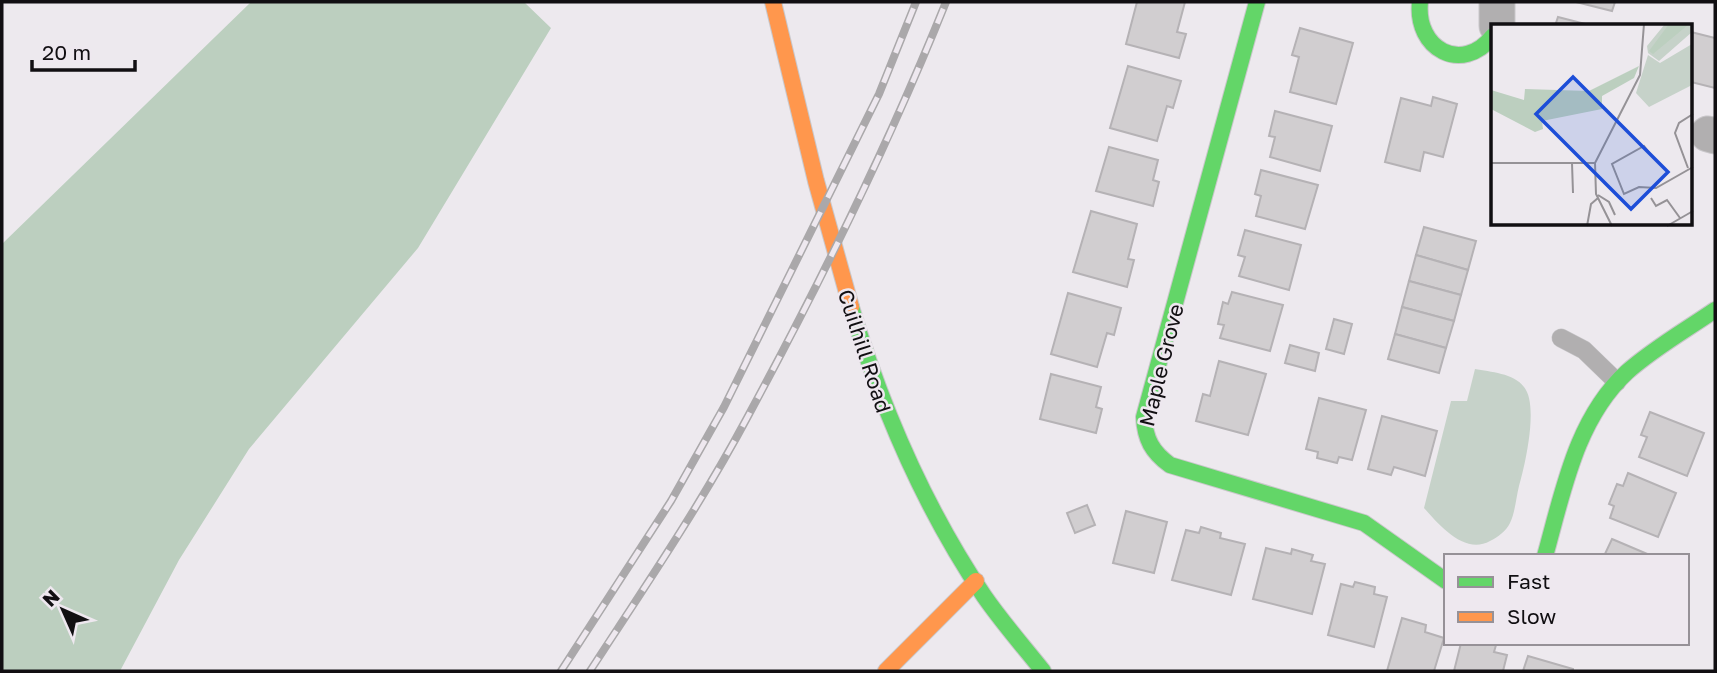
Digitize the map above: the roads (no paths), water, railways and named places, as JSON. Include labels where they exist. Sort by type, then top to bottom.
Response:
[{"type":"street","name":"Cuilhill Road","points":[[773,2],[828,232],[865,361],[912,474],[976,581],[1040,668]]},
{"type":"street","name":"Maple Grove","points":[[1257,2],[1144,417],[1144,437],[1153,454],[1170,466],[1364,523],[1390,536],[1411,559],[1444,580]]},
{"type":"street","points":[[1420,2],[1421,29],[1438,50],[1451,55],[1465,55],[1478,50],[1491,38]]},
{"type":"street","points":[[1497,2],[1497,24]]},
{"type":"street","points":[[1546,554],[1577,447],[1595,410],[1617,382],[1715,310]]},
{"type":"street","points":[[886,671],[976,581]]},
{"type":"lane","points":[[1562,338],[1584,350],[1617,382]]},
{"type":"railway","points":[[561,671],[671,501],[724,407],[879,94],[916,2]]},
{"type":"railway","points":[[590,671],[710,483],[774,367],[877,160],[946,2]]}]
